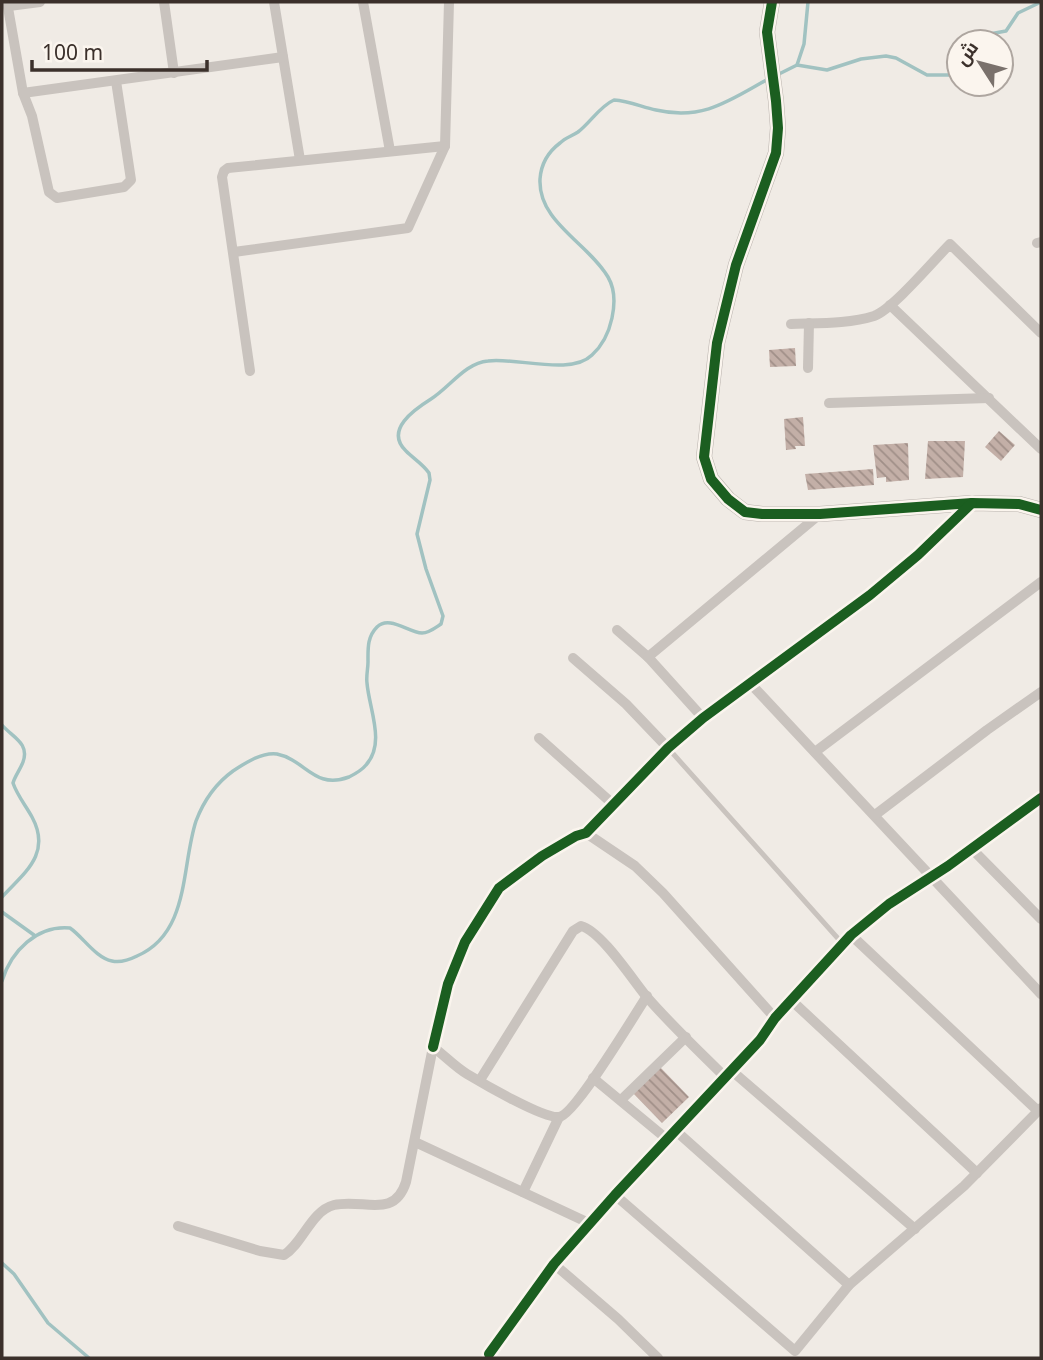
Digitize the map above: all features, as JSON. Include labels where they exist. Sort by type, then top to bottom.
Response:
[{"type":"street","points":[[40,2],[8,4],[23,93],[32,116],[49,192],[57,198],[124,187],[131,180],[116,81]]},
{"type":"street","points":[[163,2],[174,73]]},
{"type":"street","points":[[274,2],[300,160]]},
{"type":"street","points":[[363,2],[390,151]]},
{"type":"street","points":[[234,252],[408,228],[444,146],[449,2]]},
{"type":"street","points":[[772,2],[767,32],[776,101],[776,153],[736,265],[717,343],[704,457],[711,479],[728,499],[745,512],[789,516],[972,503],[1019,504],[1041,510]]},
{"type":"street","points":[[23,93],[283,57]]},
{"type":"street","points":[[250,371],[223,171],[228,168],[444,146]]},
{"type":"street","points":[[791,324],[860,319],[877,315],[950,244],[1041,332]]},
{"type":"street","points":[[890,304],[1041,451]]},
{"type":"street","points":[[808,368],[809,323]]},
{"type":"street","points":[[829,403],[989,398]]},
{"type":"street","points":[[178,1226],[260,1251],[284,1255],[292,1250],[323,1211],[334,1205],[385,1204],[402,1195],[448,984],[465,942],[499,888],[542,856],[576,835],[586,833],[668,748],[703,718],[870,595],[918,555],[972,503]]},
{"type":"street","points":[[648,657],[820,514]]},
{"type":"street","points":[[815,752],[1041,582]]},
{"type":"street","points":[[617,630],[648,657],[703,718]]},
{"type":"street","points":[[573,658],[626,704],[668,748]]},
{"type":"street","points":[[749,682],[1041,994]]},
{"type":"street","points":[[875,815],[1041,692]]},
{"type":"street","points":[[539,738],[614,805]]},
{"type":"street","points":[[489,1354],[554,1264],[760,1040],[775,1018],[842,943],[889,904],[1041,799]]},
{"type":"street","points":[[586,833],[635,866],[663,893],[775,1018]]},
{"type":"street","points":[[972,849],[1041,919]]},
{"type":"street","points":[[480,1080],[573,931],[581,926],[589,928],[647,996],[687,1037],[915,1229]]},
{"type":"street","points":[[615,1195],[794,1351],[849,1285],[977,1173],[1040,1109],[851,934]]},
{"type":"street","points":[[433,1047],[464,1072],[533,1109],[559,1117],[572,1108],[647,996]]},
{"type":"street","points":[[791,1000],[977,1173]]},
{"type":"street","points":[[621,1100],[687,1037]]},
{"type":"street","points":[[593,1078],[672,1136],[849,1285]]},
{"type":"street","points":[[523,1192],[559,1117]]},
{"type":"street","points":[[415,1142],[591,1224]]},
{"type":"street","points":[[554,1264],[618,1319],[658,1358]]},
{"type":"lane","points":[[668,748],[842,943]]},
{"type":"building","points":[[795,348],[796,366],[770,367],[769,350]]},
{"type":"building","points":[[803,417],[805,446],[786,450],[784,419]]},
{"type":"building","points":[[999,431],[1015,445],[1001,461],[985,447]]},
{"type":"building","points":[[928,441],[965,441],[963,477],[925,479]]},
{"type":"building","points":[[908,443],[909,480],[886,482],[886,477],[877,478],[873,445]]},
{"type":"building","points":[[873,469],[874,485],[808,490],[805,474]]},
{"type":"building","points":[[659,1066],[689,1097],[662,1123],[632,1092]]},
{"type":"waterway","points":[[797,65],[804,44],[808,2]]},
{"type":"waterway","points":[[1008,28],[1018,13],[1041,2]]},
{"type":"waterway","points":[[777,75],[797,65],[827,70],[861,59],[886,56],[896,58],[927,75],[945,75]]},
{"type":"waterway","points":[[2,981],[12,960],[27,942],[58,928],[70,928],[101,956],[115,962],[131,959],[154,945],[166,932],[175,915],[181,897],[191,839],[203,806],[221,781],[243,765],[260,756],[277,754],[327,780],[351,776],[366,765],[372,756],[376,736],[367,680],[371,635],[377,627],[387,623],[417,632],[427,632],[441,624],[443,616],[417,534],[430,480],[429,473],[400,443],[400,428],[410,414],[472,366],[500,360],[557,365],[583,361],[599,347],[611,323],[614,297],[608,277],[547,208],[540,179],[546,159],[552,150],[578,132],[604,106],[614,100],[673,113],[703,111],[729,101],[770,78]]},
{"type":"waterway","points":[[2,725],[19,741],[24,750],[23,762],[13,783],[32,817],[39,842],[33,862],[2,897]]},
{"type":"waterway","points":[[2,912],[34,935]]},
{"type":"waterway","points":[[2,1263],[14,1274],[48,1323],[89,1358]]},
{"type":"cycle path","points":[[772,2],[767,32],[776,101],[776,153],[736,265],[717,343],[704,457],[711,479],[728,499],[745,512],[762,514],[820,514],[972,503],[1019,504],[1041,510]]},
{"type":"cycle path","points":[[433,1047],[448,984],[465,942],[499,888],[542,856],[586,833],[668,748],[703,718],[870,595],[918,555],[972,503]]},
{"type":"cycle path","points":[[489,1354],[554,1264],[760,1040],[775,1018],[851,935],[889,904],[948,866],[1041,798]]}]
